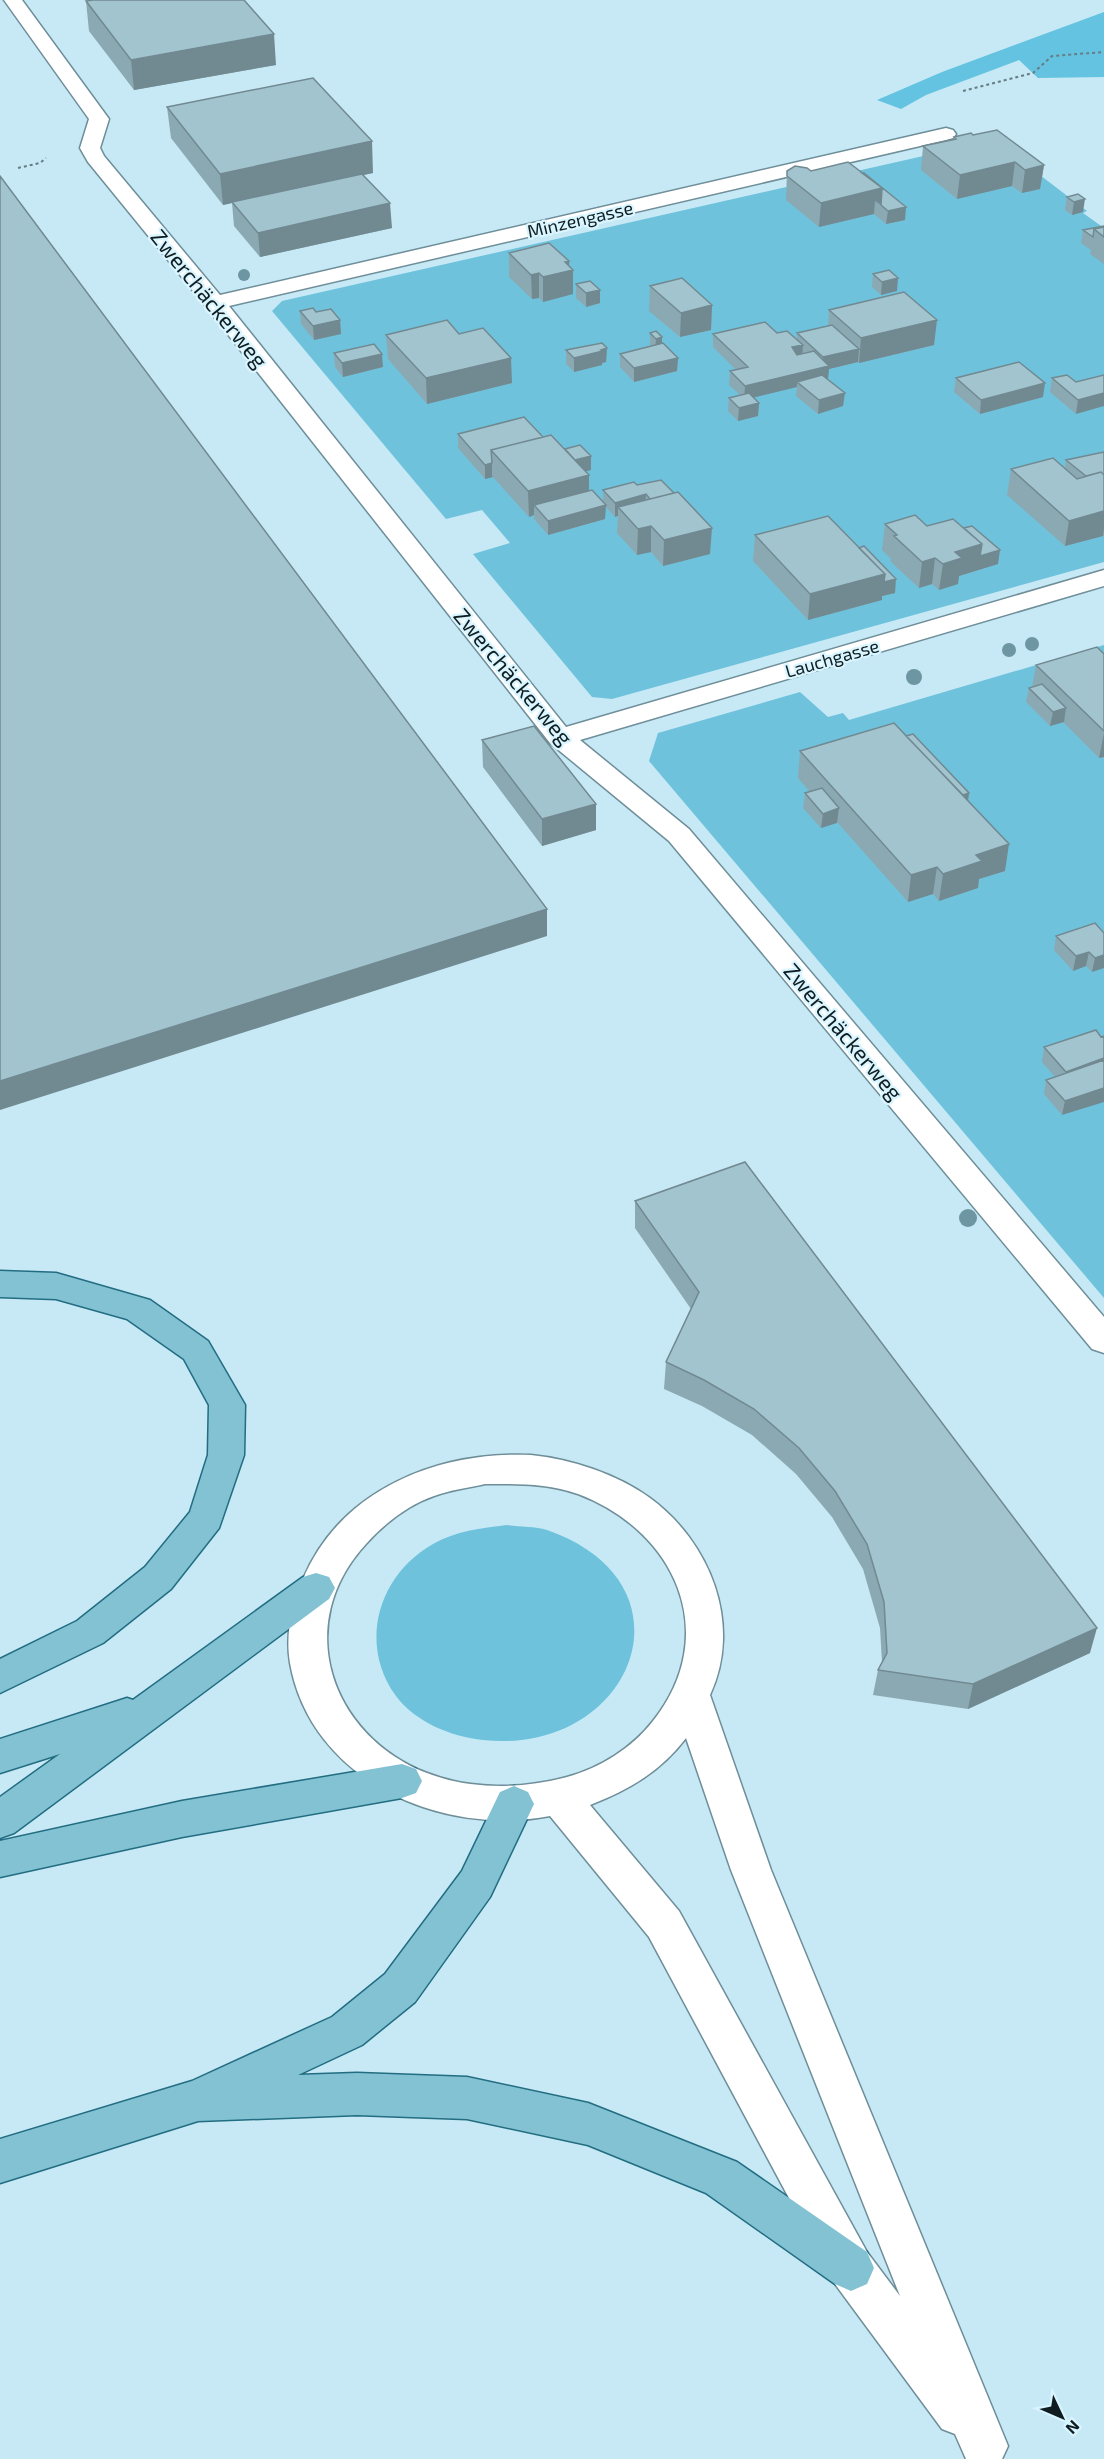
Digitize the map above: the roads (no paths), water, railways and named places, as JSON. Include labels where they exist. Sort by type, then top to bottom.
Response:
[{"type":"main road","points":[[0,1284],[56,1286],[138,1309],[196,1350],[227,1405],[226,1455],[206,1518],[158,1578],[90,1632],[0,1677]]},
{"type":"main road","points":[[0,1820],[316,1588]]},
{"type":"main road","points":[[0,1756],[157,1705]]},
{"type":"main road","points":[[0,1859],[182,1819],[402,1781]]},
{"type":"main road","points":[[0,2162],[198,2100],[348,2031],[400,1988],[476,1884],[514,1804]]},
{"type":"main road","points":[[198,2100],[357,2094],[467,2098],[588,2124],[722,2177],[851,2268]]},
{"type":"street","name":"Zwerchäckerweg","points":[[13,0],[99,119],[90,148],[95,158],[215,303],[560,737],[680,835],[1104,1340]]},
{"type":"street","name":"Minzengasse","points":[[215,303],[946,134]]},
{"type":"street","name":"Lauchgasse","points":[[560,737],[1104,578]]},
{"type":"street","points":[[485,1470],[534,1470],[584,1480],[627,1501],[664,1530],[690,1566],[705,1609],[705,1653],[692,1696],[678,1720],[661,1741],[615,1776],[588,1788],[559,1797],[514,1804],[456,1799],[402,1781],[360,1751],[338,1729],[318,1696],[308,1660],[307,1624],[316,1588],[337,1549],[369,1516],[403,1493],[443,1479],[485,1470]]},
{"type":"street","points":[[692,1696],[751,1870],[988,2452]]},
{"type":"street","points":[[559,1797],[664,1924],[851,2268],[988,2452]]}]
